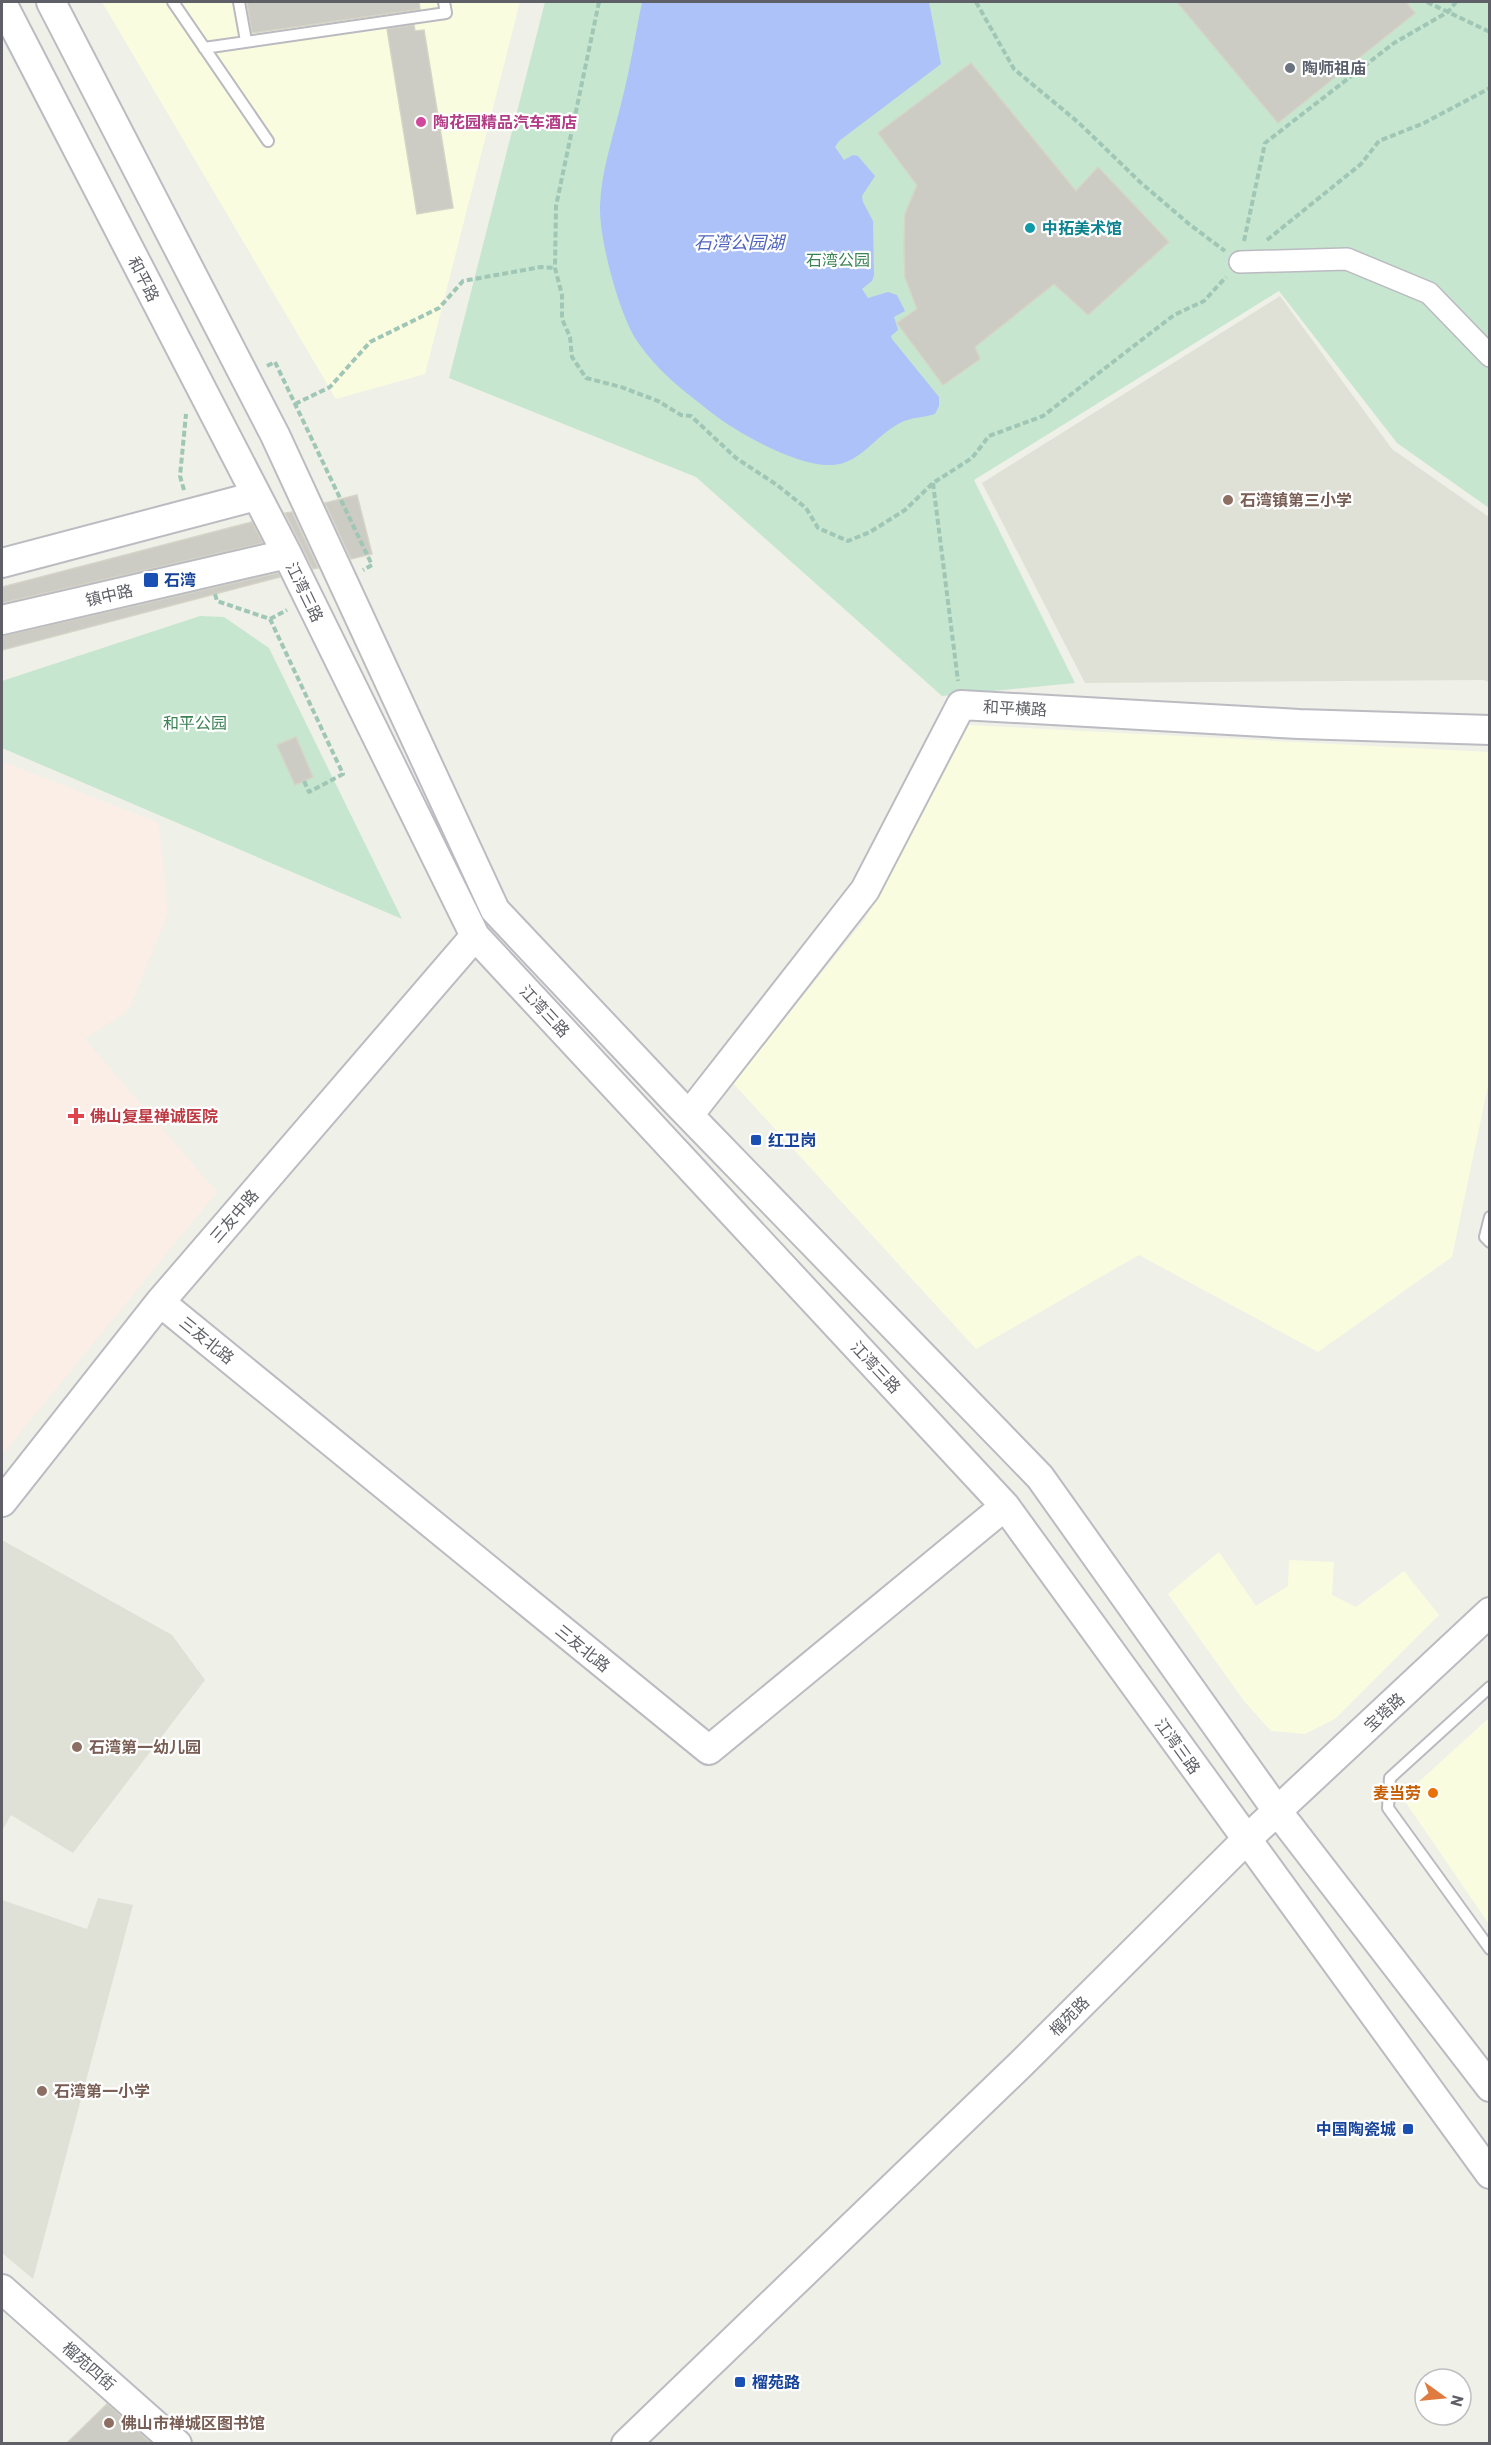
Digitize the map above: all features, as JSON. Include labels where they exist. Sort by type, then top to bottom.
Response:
[{"type":"main road","points":[[51,2],[265,415],[315,518]]},
{"type":"main road","name":"和平路","points":[[7,7],[286,554]]},
{"type":"main road","points":[[2,563],[256,496],[315,518]]},
{"type":"main road","points":[[286,554],[315,518]]},
{"type":"main road","name":"江湾三路","points":[[315,518],[495,910],[689,1115],[1040,1477],[1278,1812],[1490,2087]]},
{"type":"main road","name":"江湾三路","points":[[286,554],[475,936],[1005,1506],[1490,2174]]},
{"type":"main road","name":"镇中路","points":[[2,620],[286,554]]},
{"type":"main road","name":"和平横路","points":[[689,1115],[865,890],[961,705],[1299,724],[1490,730]]},
{"type":"main road","name":"三友中路","points":[[2,1502],[160,1302],[475,936]]},
{"type":"main road","name":"三友北路","points":[[160,1302],[709,1750],[1005,1506]]},
{"type":"main road","name":"宝塔路","points":[[1278,1812],[1490,1612]]},
{"type":"main road","name":"榴苑路","points":[[626,2444],[1014,2071],[1246,1840],[1278,1812]]},
{"type":"main road","name":"榴苑四街","points":[[2,2289],[177,2444]]},
{"type":"street","points":[[1240,262],[1347,259],[1429,293],[1490,356]]},
{"type":"lane","points":[[173,2],[268,141]]},
{"type":"lane","points":[[239,2],[246,41]]},
{"type":"lane","points":[[204,48],[446,13],[444,2]]},
{"type":"lane","points":[[1490,1217],[1485,1237],[1490,1242]]},
{"type":"lane","points":[[1490,1687],[1390,1778],[1388,1808],[1490,1949]]},
{"type":"path","points":[[599,2],[556,206],[555,268],[562,295],[562,320],[570,337],[572,357],[586,378],[621,387],[658,401],[681,415],[691,416],[736,458],[777,485],[806,508],[818,528],[848,541],[870,532],[905,510],[933,483],[972,458],[989,436],[1043,416],[1174,315],[1204,301],[1240,262],[1361,164],[1379,141],[1433,118],[1490,88]]},
{"type":"path","points":[[976,2],[1014,69],[1079,123],[1140,182],[1189,224],[1240,262]]},
{"type":"path","points":[[1427,2],[1490,32]]},
{"type":"path","points":[[1240,262],[1265,143],[1394,43],[1448,12],[1456,2]]},
{"type":"path","points":[[295,404],[330,387],[370,342],[439,308],[463,281],[541,267],[555,268]]},
{"type":"path","points":[[275,362],[372,565]]},
{"type":"path","points":[[180,476],[186,406]]},
{"type":"path","points":[[933,483],[961,705]]},
{"type":"path","points":[[217,601],[270,620],[343,774],[309,792],[304,781]]},
{"type":"shaded area","points":[[102,2],[520,2],[425,374],[336,399]]},
{"type":"shaded area","name":"石湾镇第三小学","points":[[1280,296],[1392,449],[1489,517],[1489,682],[1484,680],[1085,683],[982,483]]},
{"type":"shaded area","points":[[969,725],[1489,752],[1489,1081],[1452,1257],[1318,1352],[1139,1255],[976,1349],[733,1083],[865,919]]},
{"type":"shaded area","name":"佛山复星禅诚医院","points":[[2,761],[159,823],[168,913],[129,1010],[85,1039],[217,1192],[2,1455]]},
{"type":"shaded area","name":"石湾第一幼儿园","points":[[2,1540],[172,1635],[205,1680],[73,1853],[11,1815],[2,1831]]},
{"type":"shaded area","points":[[1219,1552],[1256,1606],[1288,1586],[1289,1560],[1334,1562],[1332,1595],[1356,1607],[1404,1571],[1439,1615],[1335,1719],[1305,1734],[1271,1731],[1244,1701],[1168,1594]]},
{"type":"shaded area","points":[[1489,1718],[1489,1924],[1402,1797]]},
{"type":"shaded area","name":"石湾第一小学","points":[[98,1898],[133,1905],[33,2279],[2,2253],[2,1900],[87,1929]]},
{"type":"green space","name":"石湾公园","points":[[545,2],[1489,2],[1489,508],[1397,443],[1279,291],[974,480],[1075,683],[942,696],[696,477],[449,378]]},
{"type":"green space","name":"和平公园","points":[[200,616],[224,617],[269,648],[402,919],[2,748],[2,681]]},
{"type":"water","name":"石湾公园湖","points":[[642,2],[929,2],[941,64],[839,141],[835,147],[844,160],[853,155],[858,156],[875,176],[862,196],[873,221],[874,275],[872,281],[862,289],[868,298],[888,292],[897,295],[905,311],[894,317],[898,330],[891,336],[939,397],[939,406],[935,414],[900,423],[851,460],[832,465],[803,461],[769,448],[724,421],[672,380],[653,362],[637,341],[623,313],[611,276],[603,237],[600,206],[605,167],[627,78]]},
{"type":"building","points":[[247,2],[419,2],[420,9],[252,33]]},
{"type":"building","name":"陶师祖庙","points":[[1177,2],[1406,2],[1415,13],[1278,123]]},
{"type":"building","name":"陶花园精品汽车酒店","points":[[414,25],[415,31],[424,30],[453,208],[417,214],[387,29]]},
{"type":"building","name":"中拓美术馆","points":[[971,63],[1076,191],[1098,167],[1169,242],[1088,315],[1054,284],[975,347],[980,359],[943,385],[897,323],[917,309],[905,277],[904,246],[905,214],[917,185],[878,133]]},
{"type":"building","points":[[357,495],[372,554],[351,559],[325,503]]},
{"type":"building","points":[[292,512],[318,568],[313,569],[285,513]]},
{"type":"building","points":[[252,522],[263,543],[2,603],[2,587]]},
{"type":"building","points":[[278,573],[280,577],[2,650],[2,636]]},
{"type":"building","points":[[296,737],[313,777],[295,785],[277,745]]},
{"type":"building","name":"佛山市禅城区图书馆","points":[[107,2404],[152,2444],[66,2444]]},
{"type":"place","name":"陶师祖庙","points":[[1290,68]]},
{"type":"place","name":"陶花园精品汽车酒店","points":[[421,122]]},
{"type":"place","name":"中拓美术馆","points":[[1030,228]]},
{"type":"place","name":"石湾镇第三小学","points":[[1228,500]]},
{"type":"place","name":"石湾","points":[[151,580]]},
{"type":"place","name":"佛山复星禅诚医院","points":[[76,1116]]},
{"type":"place","name":"红卫岗","points":[[756,1140]]},
{"type":"place","name":"石湾第一幼儿园","points":[[77,1747]]},
{"type":"place","name":"麦当劳","points":[[1433,1793]]},
{"type":"place","name":"石湾第一小学","points":[[42,2091]]},
{"type":"place","name":"中国陶瓷城","points":[[1408,2129]]},
{"type":"place","name":"榴苑路","points":[[740,2382]]},
{"type":"place","name":"佛山市禅城区图书馆","points":[[109,2423]]}]
